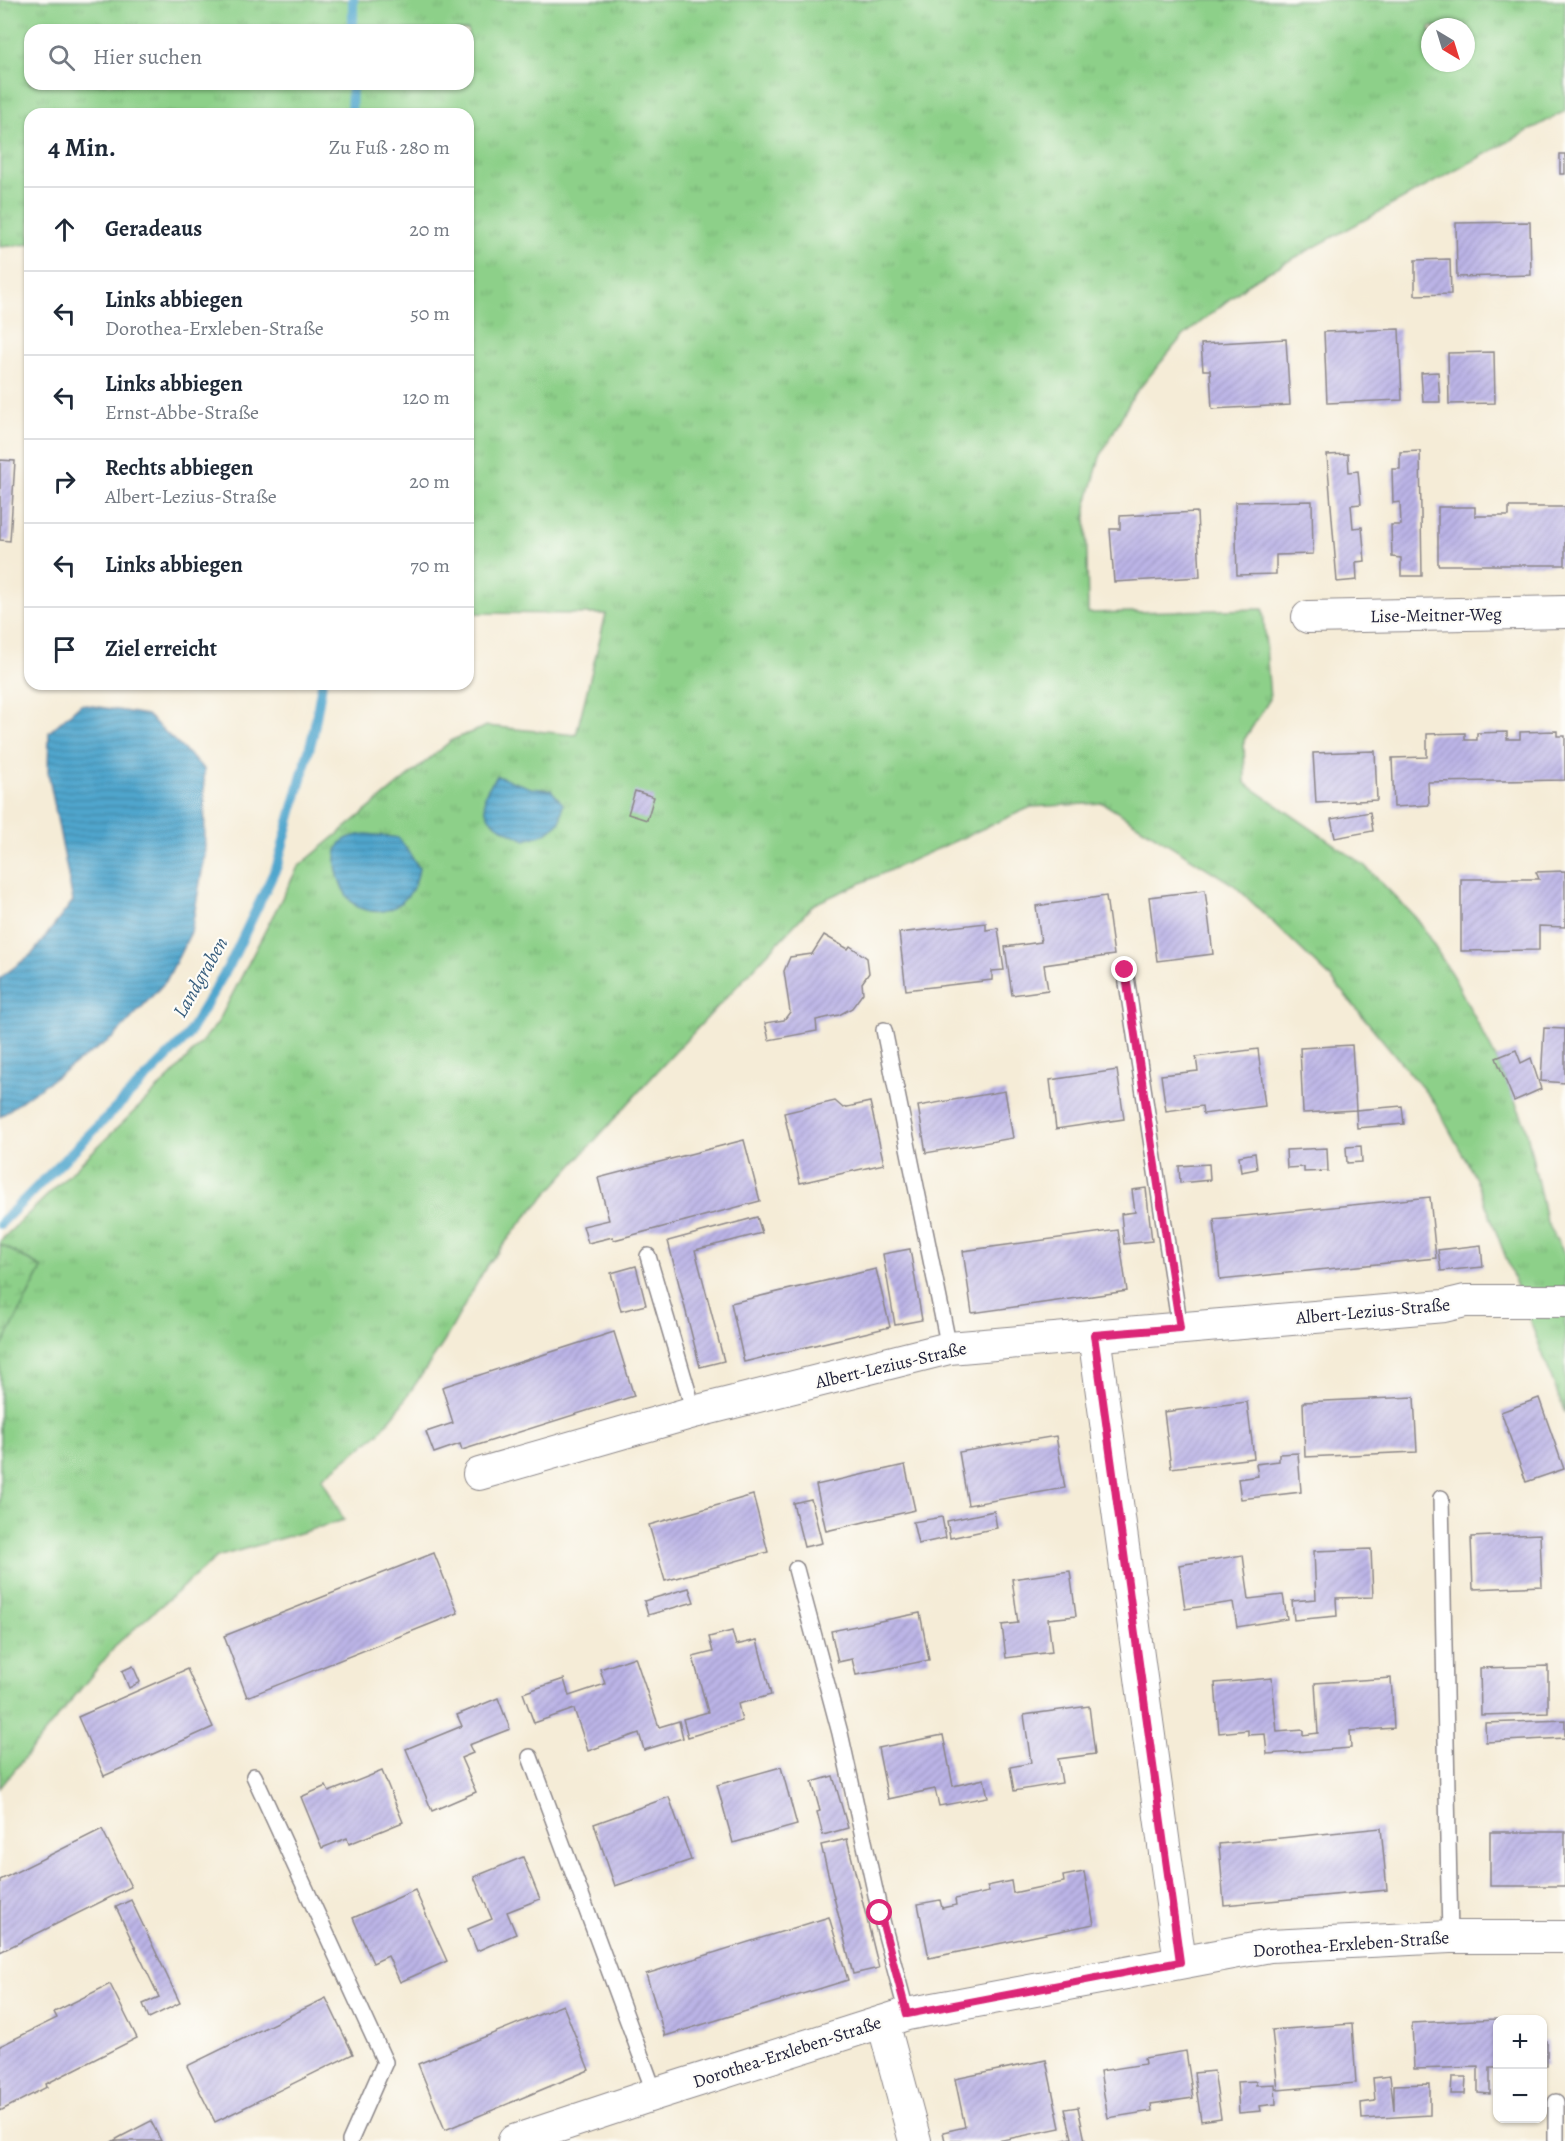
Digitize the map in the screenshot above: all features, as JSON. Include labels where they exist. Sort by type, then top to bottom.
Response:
[{"type":"street","name":"Lise-Meitner-Weg","points":[[1308,617],[1565,612]]},
{"type":"street","name":"Albert-Lezius-Straße","points":[[478,1474],[694,1412],[949,1348],[1444,1306],[1465,1301],[1565,1301]]},
{"type":"street","points":[[1094,1335],[1180,1962]]},
{"type":"street","name":"Dorothea-Erxleben-Straße","points":[[514,2141],[895,2018],[1180,1962],[1270,1946],[1450,1937],[1565,1937]]},
{"type":"street","points":[[895,2018],[915,2141]]},
{"type":"lane","points":[[1125,970],[1180,1328]]},
{"type":"lane","points":[[884,1030],[949,1348]]},
{"type":"lane","points":[[648,1256],[694,1412]]},
{"type":"lane","points":[[1441,1498],[1450,1937]]},
{"type":"lane","points":[[796,1569],[840,1734],[875,1890],[895,2018]]},
{"type":"lane","points":[[530,1757],[655,2094]]},
{"type":"lane","points":[[254,1776],[385,2062],[350,2141]]},
{"type":"lane","points":[[1556,2102],[1556,2141]]},
{"type":"green space","points":[[0,0],[1565,0],[1565,111],[1252,281],[1181,338],[1133,396],[1100,457],[1086,507],[1088,613],[1263,609],[1270,699],[1244,740],[1245,783],[1364,865],[1418,920],[1454,978],[1496,1058],[1525,1124],[1546,1220],[1565,1255],[1565,1413],[1476,1179],[1434,1102],[1330,977],[1234,885],[1103,803],[1031,807],[814,904],[662,1066],[524,1219],[486,1267],[442,1345],[397,1411],[379,1433],[322,1478],[344,1520],[217,1557],[118,1643],[0,1788],[0,1350],[42,1268],[0,1244],[0,1241],[174,1073],[217,1024],[298,867],[452,740],[487,726],[576,735],[606,614],[474,613],[474,108],[24,108],[24,245],[0,247]]},
{"type":"green space","points":[[0,1244],[42,1268],[0,1350]]},
{"type":"water","points":[[81,704],[147,715],[204,769],[205,855],[191,932],[166,981],[114,1037],[0,1117],[0,978],[33,953],[73,901],[48,772],[49,732]]},
{"type":"water","points":[[497,776],[531,788],[551,790],[563,804],[560,822],[546,833],[526,840],[495,823],[489,817],[484,802],[487,791]]},
{"type":"water","points":[[367,834],[399,838],[419,868],[417,879],[407,897],[392,908],[382,911],[372,911],[353,904],[339,879],[336,859],[341,843],[350,837]]},
{"type":"building","points":[[1560,154],[1565,154],[1565,174],[1560,174]]},
{"type":"building","points":[[1530,222],[1531,275],[1457,277],[1456,223]]},
{"type":"building","points":[[1450,259],[1451,294],[1415,295],[1415,260]]},
{"type":"building","points":[[1399,329],[1402,400],[1327,403],[1324,332]]},
{"type":"building","points":[[1286,339],[1290,405],[1212,409],[1210,370],[1203,370],[1201,344]]},
{"type":"building","points":[[1494,352],[1495,403],[1449,404],[1448,353]]},
{"type":"building","points":[[1438,372],[1440,402],[1423,402],[1421,373]]},
{"type":"building","points":[[1420,451],[1422,576],[1401,576],[1401,558],[1392,557],[1391,525],[1401,525],[1400,502],[1393,503],[1392,469],[1400,469],[1400,452]]},
{"type":"building","points":[[1348,454],[1349,472],[1358,471],[1361,504],[1351,505],[1353,528],[1362,527],[1365,561],[1356,562],[1357,580],[1337,582],[1327,455]]},
{"type":"building","points":[[0,460],[15,461],[10,541],[0,540]]},
{"type":"building","points":[[1312,501],[1313,554],[1276,555],[1276,574],[1237,575],[1235,502]]},
{"type":"building","points":[[1438,507],[1475,507],[1475,516],[1509,516],[1509,507],[1565,507],[1565,565],[1438,565]]},
{"type":"building","points":[[1197,512],[1200,577],[1114,582],[1110,529],[1120,529],[1120,516]]},
{"type":"building","points":[[1557,731],[1557,736],[1565,736],[1565,780],[1428,782],[1429,805],[1394,807],[1392,758],[1427,757],[1427,734],[1465,733],[1465,740],[1477,740],[1477,733],[1507,732],[1507,739],[1520,739],[1520,732]]},
{"type":"building","points":[[1375,751],[1377,800],[1316,803],[1313,753]]},
{"type":"building","points":[[635,791],[654,797],[647,820],[628,814]]},
{"type":"building","points":[[1370,812],[1373,831],[1335,838],[1331,819]]},
{"type":"building","points":[[1565,871],[1565,927],[1539,926],[1539,950],[1461,951],[1461,879],[1539,879],[1536,872]]},
{"type":"building","points":[[1205,890],[1213,954],[1157,961],[1149,897]]},
{"type":"building","points":[[1106,896],[1114,955],[1044,965],[1048,990],[1012,995],[1005,947],[1041,942],[1036,906]]},
{"type":"building","points":[[986,923],[986,930],[998,928],[1004,970],[992,971],[992,980],[906,990],[899,933]]},
{"type":"building","points":[[824,935],[848,949],[850,946],[867,958],[869,973],[862,983],[863,993],[852,1008],[839,1015],[816,1020],[817,1031],[769,1040],[765,1023],[784,1020],[790,1012],[784,971],[790,957],[812,954]]},
{"type":"building","points":[[1544,1028],[1565,1029],[1565,1083],[1541,1081]]},
{"type":"building","points":[[1352,1045],[1356,1110],[1303,1113],[1300,1048]]},
{"type":"building","points":[[1258,1049],[1265,1106],[1203,1114],[1202,1106],[1166,1111],[1161,1075],[1198,1071],[1196,1057]]},
{"type":"building","points":[[1516,1050],[1521,1063],[1531,1058],[1541,1089],[1514,1101],[1496,1058]]},
{"type":"building","points":[[1117,1070],[1124,1119],[1056,1129],[1050,1080]]},
{"type":"building","points":[[1005,1091],[1013,1138],[926,1153],[918,1106]]},
{"type":"building","points":[[835,1101],[843,1108],[870,1102],[884,1164],[800,1183],[784,1113]]},
{"type":"building","points":[[1402,1106],[1404,1124],[1357,1128],[1356,1110]]},
{"type":"building","points":[[744,1140],[760,1201],[614,1240],[613,1237],[588,1243],[583,1226],[609,1220],[598,1178]]},
{"type":"building","points":[[1361,1146],[1362,1162],[1347,1163],[1346,1147]]},
{"type":"building","points":[[1327,1148],[1328,1171],[1304,1172],[1304,1167],[1287,1168],[1286,1150]]},
{"type":"building","points":[[1255,1153],[1257,1169],[1241,1172],[1239,1156]]},
{"type":"building","points":[[1209,1164],[1210,1180],[1180,1183],[1179,1166]]},
{"type":"building","points":[[1146,1188],[1152,1241],[1124,1244],[1121,1214],[1135,1212],[1132,1190]]},
{"type":"building","points":[[1430,1197],[1436,1258],[1220,1280],[1214,1219]]},
{"type":"building","points":[[757,1217],[762,1233],[695,1250],[724,1361],[700,1367],[668,1241]]},
{"type":"building","points":[[1118,1230],[1127,1291],[972,1313],[963,1251]]},
{"type":"building","points":[[1481,1245],[1483,1267],[1441,1271],[1438,1250]]},
{"type":"building","points":[[910,1249],[922,1320],[895,1325],[883,1254]]},
{"type":"building","points":[[636,1266],[646,1305],[621,1311],[611,1273]]},
{"type":"building","points":[[876,1269],[890,1327],[744,1362],[731,1303]]},
{"type":"building","points":[[614,1332],[634,1396],[462,1450],[460,1444],[434,1453],[426,1432],[453,1423],[442,1387]]},
{"type":"building","points":[[1414,1397],[1417,1452],[1305,1457],[1303,1402]]},
{"type":"building","points":[[1539,1398],[1564,1469],[1526,1482],[1501,1412]]},
{"type":"building","points":[[1247,1402],[1254,1458],[1171,1468],[1164,1412]]},
{"type":"building","points":[[1056,1436],[1065,1488],[968,1505],[959,1452]]},
{"type":"building","points":[[1298,1453],[1301,1492],[1241,1499],[1238,1479],[1258,1476],[1256,1464],[1279,1461],[1279,1454]]},
{"type":"building","points":[[905,1465],[915,1510],[826,1531],[816,1485]]},
{"type":"building","points":[[753,1495],[768,1552],[665,1581],[649,1525]]},
{"type":"building","points":[[811,1499],[822,1543],[804,1547],[793,1503]]},
{"type":"building","points":[[994,1511],[997,1528],[950,1538],[947,1521]]},
{"type":"building","points":[[942,1517],[946,1538],[918,1544],[913,1522]]},
{"type":"building","points":[[1540,1534],[1542,1586],[1473,1589],[1471,1537]]},
{"type":"building","points":[[1371,1549],[1373,1597],[1336,1598],[1337,1616],[1294,1620],[1292,1601],[1316,1599],[1314,1551]]},
{"type":"building","points":[[434,1553],[458,1613],[247,1697],[224,1636]]},
{"type":"building","points":[[1243,1555],[1249,1599],[1283,1595],[1287,1619],[1237,1627],[1233,1602],[1185,1609],[1179,1565]]},
{"type":"building","points":[[1070,1571],[1076,1616],[1048,1619],[1052,1652],[1006,1658],[1002,1625],[1018,1623],[1012,1579]]},
{"type":"building","points":[[689,1588],[694,1602],[648,1615],[644,1601]]},
{"type":"building","points":[[920,1613],[929,1660],[856,1675],[852,1659],[838,1662],[831,1631]]},
{"type":"building","points":[[732,1631],[736,1645],[757,1640],[771,1695],[738,1704],[742,1721],[688,1737],[683,1719],[708,1712],[693,1657],[713,1652],[709,1637]]},
{"type":"building","points":[[635,1657],[659,1727],[679,1721],[683,1738],[644,1750],[639,1733],[588,1751],[574,1709],[534,1723],[523,1693],[564,1679],[569,1696],[605,1684],[600,1669]]},
{"type":"building","points":[[133,1666],[140,1682],[129,1688],[122,1671]]},
{"type":"building","points":[[1548,1666],[1548,1713],[1481,1715],[1480,1668]]},
{"type":"building","points":[[187,1669],[213,1727],[104,1776],[78,1717]]},
{"type":"building","points":[[1272,1678],[1277,1732],[1303,1730],[1303,1735],[1318,1733],[1315,1683],[1391,1678],[1394,1728],[1350,1731],[1351,1748],[1267,1754],[1265,1734],[1248,1735],[1248,1730],[1219,1733],[1215,1683]]},
{"type":"building","points":[[498,1698],[510,1729],[469,1745],[473,1753],[461,1758],[476,1792],[432,1811],[406,1749],[462,1726],[457,1715]]},
{"type":"building","points":[[1089,1706],[1095,1754],[1058,1759],[1062,1783],[1014,1791],[1010,1767],[1031,1763],[1024,1715]]},
{"type":"building","points":[[1565,1720],[1565,1738],[1486,1742],[1485,1723]]},
{"type":"building","points":[[943,1735],[953,1786],[984,1779],[988,1797],[939,1806],[935,1789],[888,1799],[878,1748]]},
{"type":"building","points":[[781,1767],[797,1825],[733,1843],[717,1785]]},
{"type":"building","points":[[382,1771],[403,1822],[349,1844],[347,1838],[322,1848],[301,1797],[326,1786],[329,1792]]},
{"type":"building","points":[[833,1776],[848,1828],[823,1835],[817,1812],[820,1811],[812,1782]]},
{"type":"building","points":[[669,1797],[691,1860],[615,1886],[594,1824]]},
{"type":"building","points":[[1381,1828],[1387,1890],[1224,1905],[1219,1844]]},
{"type":"building","points":[[102,1829],[131,1887],[0,1952],[0,1880]]},
{"type":"building","points":[[1490,1832],[1565,1832],[1565,1886],[1490,1886]]},
{"type":"building","points":[[847,1839],[879,1968],[853,1974],[821,1845]]},
{"type":"building","points":[[523,1857],[540,1899],[507,1912],[516,1934],[477,1951],[468,1929],[492,1919],[474,1877]]},
{"type":"building","points":[[1084,1872],[1094,1924],[929,1958],[918,1904],[940,1900],[942,1908],[956,1905],[955,1899],[989,1892],[987,1886],[1011,1881],[1013,1893],[1064,1882],[1063,1876]]},
{"type":"building","points":[[415,1890],[447,1961],[400,1982],[388,1956],[373,1963],[353,1918]]},
{"type":"building","points":[[131,1900],[180,2003],[149,2018],[143,2004],[159,1997],[116,1907]]},
{"type":"building","points":[[829,1917],[848,1980],[665,2036],[646,1974]]},
{"type":"building","points":[[110,1984],[137,2038],[46,2084],[47,2087],[0,2111],[0,2046],[57,2018],[54,2012]]},
{"type":"building","points":[[326,1998],[353,2054],[215,2122],[187,2066]]},
{"type":"building","points":[[563,2005],[589,2070],[445,2130],[418,2064]]},
{"type":"building","points":[[1493,2019],[1493,2067],[1490,2067],[1490,2094],[1478,2093],[1478,2067],[1414,2069],[1412,2023]]},
{"type":"building","points":[[1352,2024],[1356,2083],[1278,2090],[1272,2030]]},
{"type":"building","points":[[1186,2051],[1193,2098],[1151,2104],[1152,2111],[1108,2118],[1100,2071],[1145,2064],[1144,2058]]},
{"type":"building","points":[[1046,2060],[1060,2128],[998,2141],[945,2141],[943,2132],[965,2127],[955,2079]]},
{"type":"building","points":[[1214,2071],[1221,2118],[1201,2121],[1194,2073]]},
{"type":"building","points":[[1390,2076],[1394,2110],[1394,2085],[1430,2084],[1430,2115],[1362,2119],[1361,2103],[1375,2101],[1373,2078]]},
{"type":"building","points":[[1452,2077],[1466,2077],[1465,2094],[1451,2094]]},
{"type":"building","points":[[1256,2081],[1256,2085],[1275,2084],[1276,2104],[1260,2106],[1261,2111],[1239,2113],[1237,2082]]},
{"type":"building","points":[[1078,2107],[1085,2141],[1060,2141],[1072,2138],[1065,2109]]},
{"type":"building","points":[[151,2121],[161,2141],[113,2141],[122,2136]]},
{"type":"waterway","name":"Landgraben","points":[[353,0],[353,24]]},
{"type":"waterway","name":"Landgraben","points":[[351,108],[352,90]]},
{"type":"waterway","name":"Landgraben","points":[[0,1224],[186,1038],[231,962],[277,866],[313,735],[321,690]]},
{"type":"route","points":[[880,1913],[907,2014],[1180,1962],[1094,1335],[1180,1328],[1125,970]]}]
